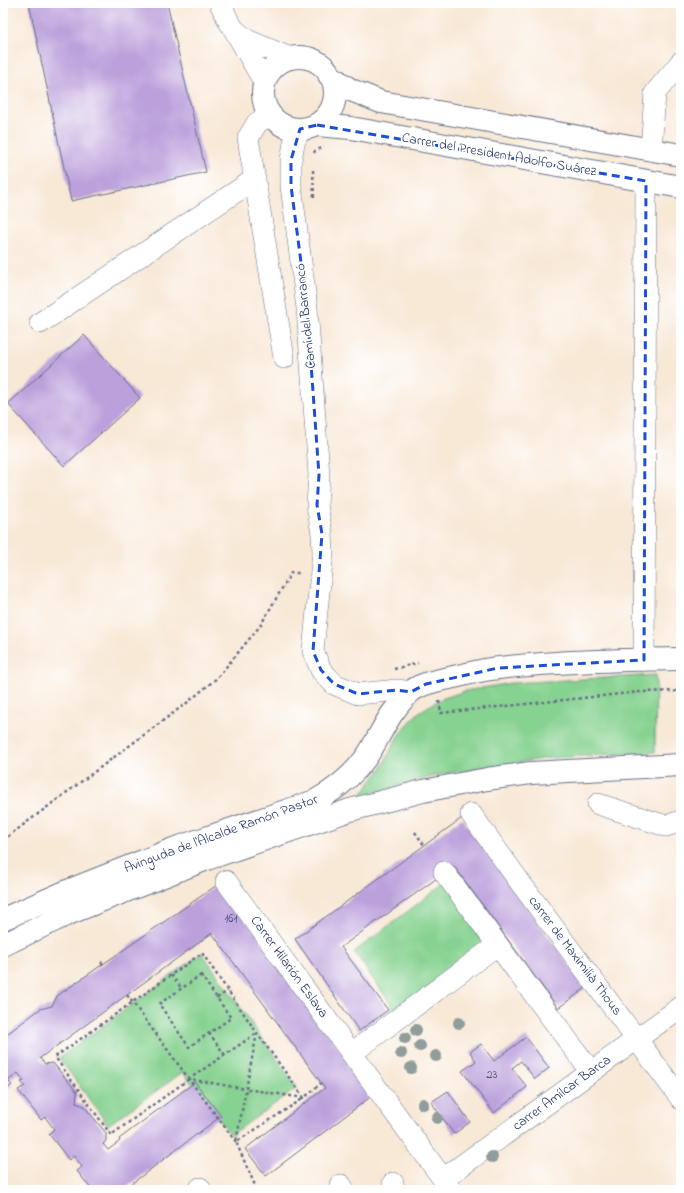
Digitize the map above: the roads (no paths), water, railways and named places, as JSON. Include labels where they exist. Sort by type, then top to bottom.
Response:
[{"type":"main road","points":[[329,74],[334,85],[334,96],[332,108],[325,117],[308,127],[291,129],[283,126],[270,115],[263,99],[264,82],[270,71],[279,63],[290,58],[301,57],[312,60],[322,66],[329,74],[351,90],[381,102],[681,155]]},
{"type":"main road","name":"Carrer del President Adolfo Suárez","points":[[308,127],[351,128],[681,187]]},
{"type":"main road","name":"Avinguda de l'Alcalde Ramón Pastor","points":[[3,919],[65,892],[176,848],[315,801],[334,790],[346,780],[371,749],[388,718],[398,705],[411,692],[426,684],[498,668],[572,661],[681,659]]},
{"type":"main road","name":"Avinguda de l'Alcalde Ramón Pastor","points":[[3,945],[70,913],[197,863],[350,810],[423,791],[487,779],[531,773],[681,765]]},
{"type":"street","points":[[220,3],[228,20],[236,31],[264,82]]},
{"type":"street","points":[[236,31],[247,40],[290,58]]},
{"type":"street","points":[[651,150],[655,93],[681,62]]},
{"type":"street","points":[[270,115],[257,123],[248,138],[284,358]]},
{"type":"street","name":"Camí del Barrancó","points":[[308,127],[294,143],[291,160],[291,186],[307,308],[319,475],[317,505],[322,534],[323,552],[313,651],[321,670],[334,684],[358,694],[397,690],[411,692]]},
{"type":"street","points":[[40,323],[255,179]]},
{"type":"street","points":[[644,660],[646,181]]},
{"type":"street","points":[[598,804],[666,826],[681,821]]},
{"type":"street","name":"carrer de Maximilià Thous","points":[[470,814],[681,1099]]},
{"type":"street","points":[[444,872],[591,1072]]},
{"type":"street","name":"Carrer Hilarión Eslava","points":[[226,881],[447,1184]]},
{"type":"street","points":[[352,1054],[497,945]]},
{"type":"street","name":"carrer Amílcar Barca","points":[[447,1184],[591,1072],[681,1007]]}]
